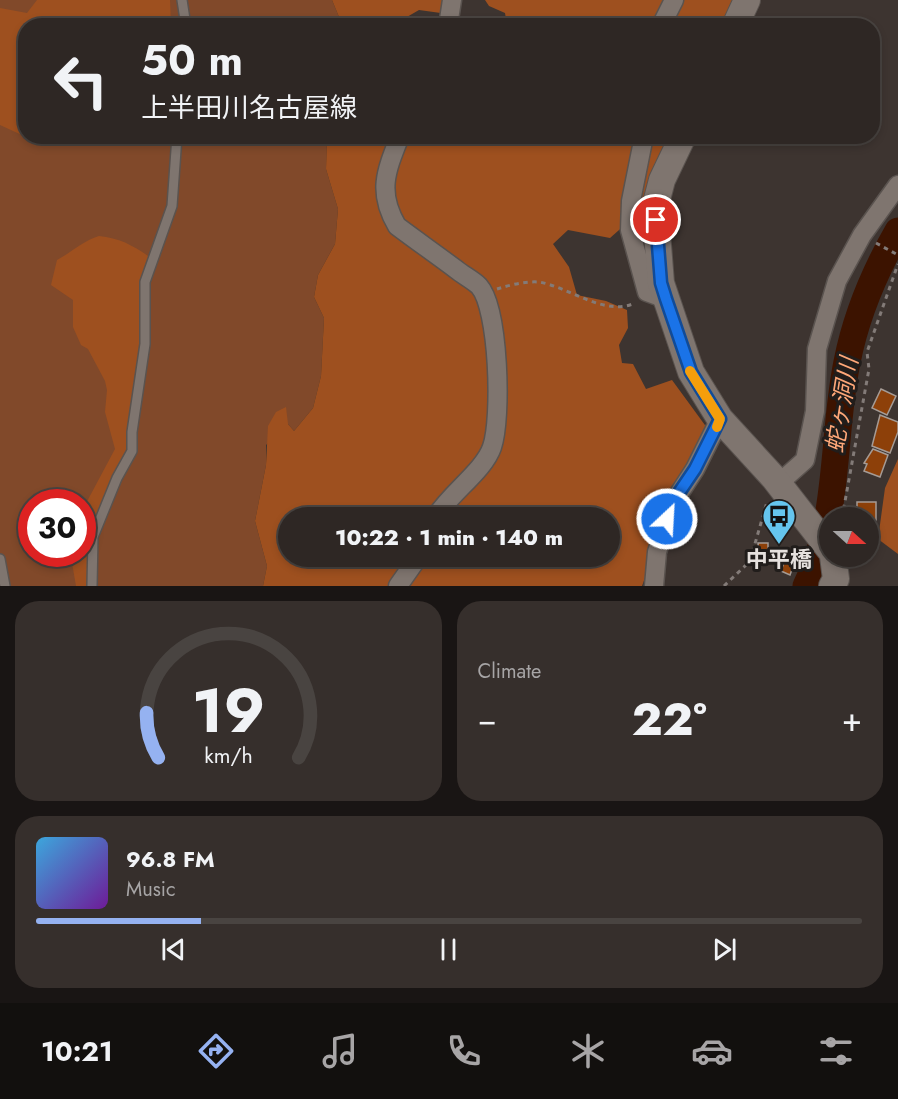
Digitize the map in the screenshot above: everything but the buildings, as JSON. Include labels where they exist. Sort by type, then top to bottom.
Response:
[{"type":"main road","points":[[739,18],[747,0]]},
{"type":"main road","points":[[679,144],[662,180],[655,207],[661,283],[659,297],[691,372],[720,419],[776,481],[819,534]]},
{"type":"main road","points":[[832,586],[836,579],[834,567]]},
{"type":"street","points":[[449,18],[452,0]]},
{"type":"street","points":[[665,18],[674,0]]},
{"type":"street","points":[[397,144],[384,184],[385,201],[390,214],[397,226],[478,285],[493,318],[496,340],[496,394],[492,448],[483,462],[441,507]]},
{"type":"street","points":[[642,144],[631,201],[630,230],[638,266],[648,292],[659,297]]},
{"type":"street","points":[[776,481],[805,460],[815,411],[817,349],[837,281],[862,235],[898,185]]},
{"type":"street","points":[[654,586],[657,552],[672,503],[695,469],[720,419]]},
{"type":"street","points":[[398,586],[411,567]]},
{"type":"lane","points":[[182,0],[185,18]]},
{"type":"lane","points":[[92,586],[93,537],[117,478],[132,451],[132,432],[145,344],[145,282],[172,206],[176,144]]},
{"type":"lane","points":[[0,559],[5,586]]},
{"type":"path","points":[[871,241],[898,255]]},
{"type":"path","points":[[844,507],[869,369],[867,352],[898,264]]},
{"type":"path","points":[[483,293],[514,284],[537,282],[560,287],[609,307],[629,306],[659,297]]},
{"type":"path","points":[[724,586],[746,565],[752,554],[776,481]]},
{"type":"shaded area","points":[[0,0],[332,0],[339,18],[18,18],[18,144],[327,144],[326,169],[338,209],[335,244],[318,275],[314,297],[324,318],[321,376],[313,408],[294,431],[288,424],[266,445],[266,465],[255,521],[267,566],[263,586],[3,586],[0,573]]},
{"type":"shaded area","points":[[37,0],[170,0],[171,18],[18,18],[18,133],[0,125],[0,8],[27,13]]},
{"type":"shaded area","points":[[332,0],[449,0],[448,14],[419,10],[405,18],[339,17]]},
{"type":"shaded area","points":[[485,0],[669,0],[661,18],[506,18],[505,13],[489,6]]},
{"type":"shaded area","points":[[680,0],[737,0],[728,18],[671,18]]},
{"type":"shaded area","points":[[327,144],[395,144],[380,198],[476,287],[490,319],[488,444],[439,507],[278,507],[278,567],[407,567],[391,586],[263,586],[267,566],[255,521],[266,465],[268,426],[276,412],[286,407],[288,424],[294,431],[313,408],[321,376],[324,318],[314,297],[318,275],[335,244],[338,209],[326,169]]},
{"type":"shaded area","points":[[402,144],[638,144],[627,223],[610,238],[568,230],[553,244],[569,267],[577,295],[606,301],[627,310],[628,328],[619,345],[622,363],[633,364],[646,389],[672,380],[710,432],[656,548],[642,586],[405,586],[417,567],[620,567],[620,507],[449,507],[493,454],[490,298],[399,224],[388,185]]},
{"type":"shaded area","points":[[649,144],[670,144],[648,220],[637,226],[641,179]]},
{"type":"shaded area","points":[[99,236],[126,243],[151,258],[129,452],[113,477],[96,523],[96,489],[94,489],[115,449],[105,412],[107,390],[105,381],[88,349],[81,345],[73,327],[73,300],[51,285],[57,260]]},
{"type":"shaded area","points":[[898,459],[898,554],[879,540],[885,488]]},
{"type":"shaded area","points":[[73,567],[89,567],[89,586],[76,586]]},
{"type":"waterway","name":"蛇ヶ洞川","points":[[806,586],[825,533],[834,476],[842,390],[851,345],[867,294],[898,231]]},
{"type":"slow traffic","points":[[690,371],[720,419],[717,427]]},
{"type":"place","name":"中平橋","points":[[779,545]]},
{"type":"route","points":[[656,220],[661,283],[666,299],[691,372],[720,419],[695,469],[672,503],[667,519]]}]
